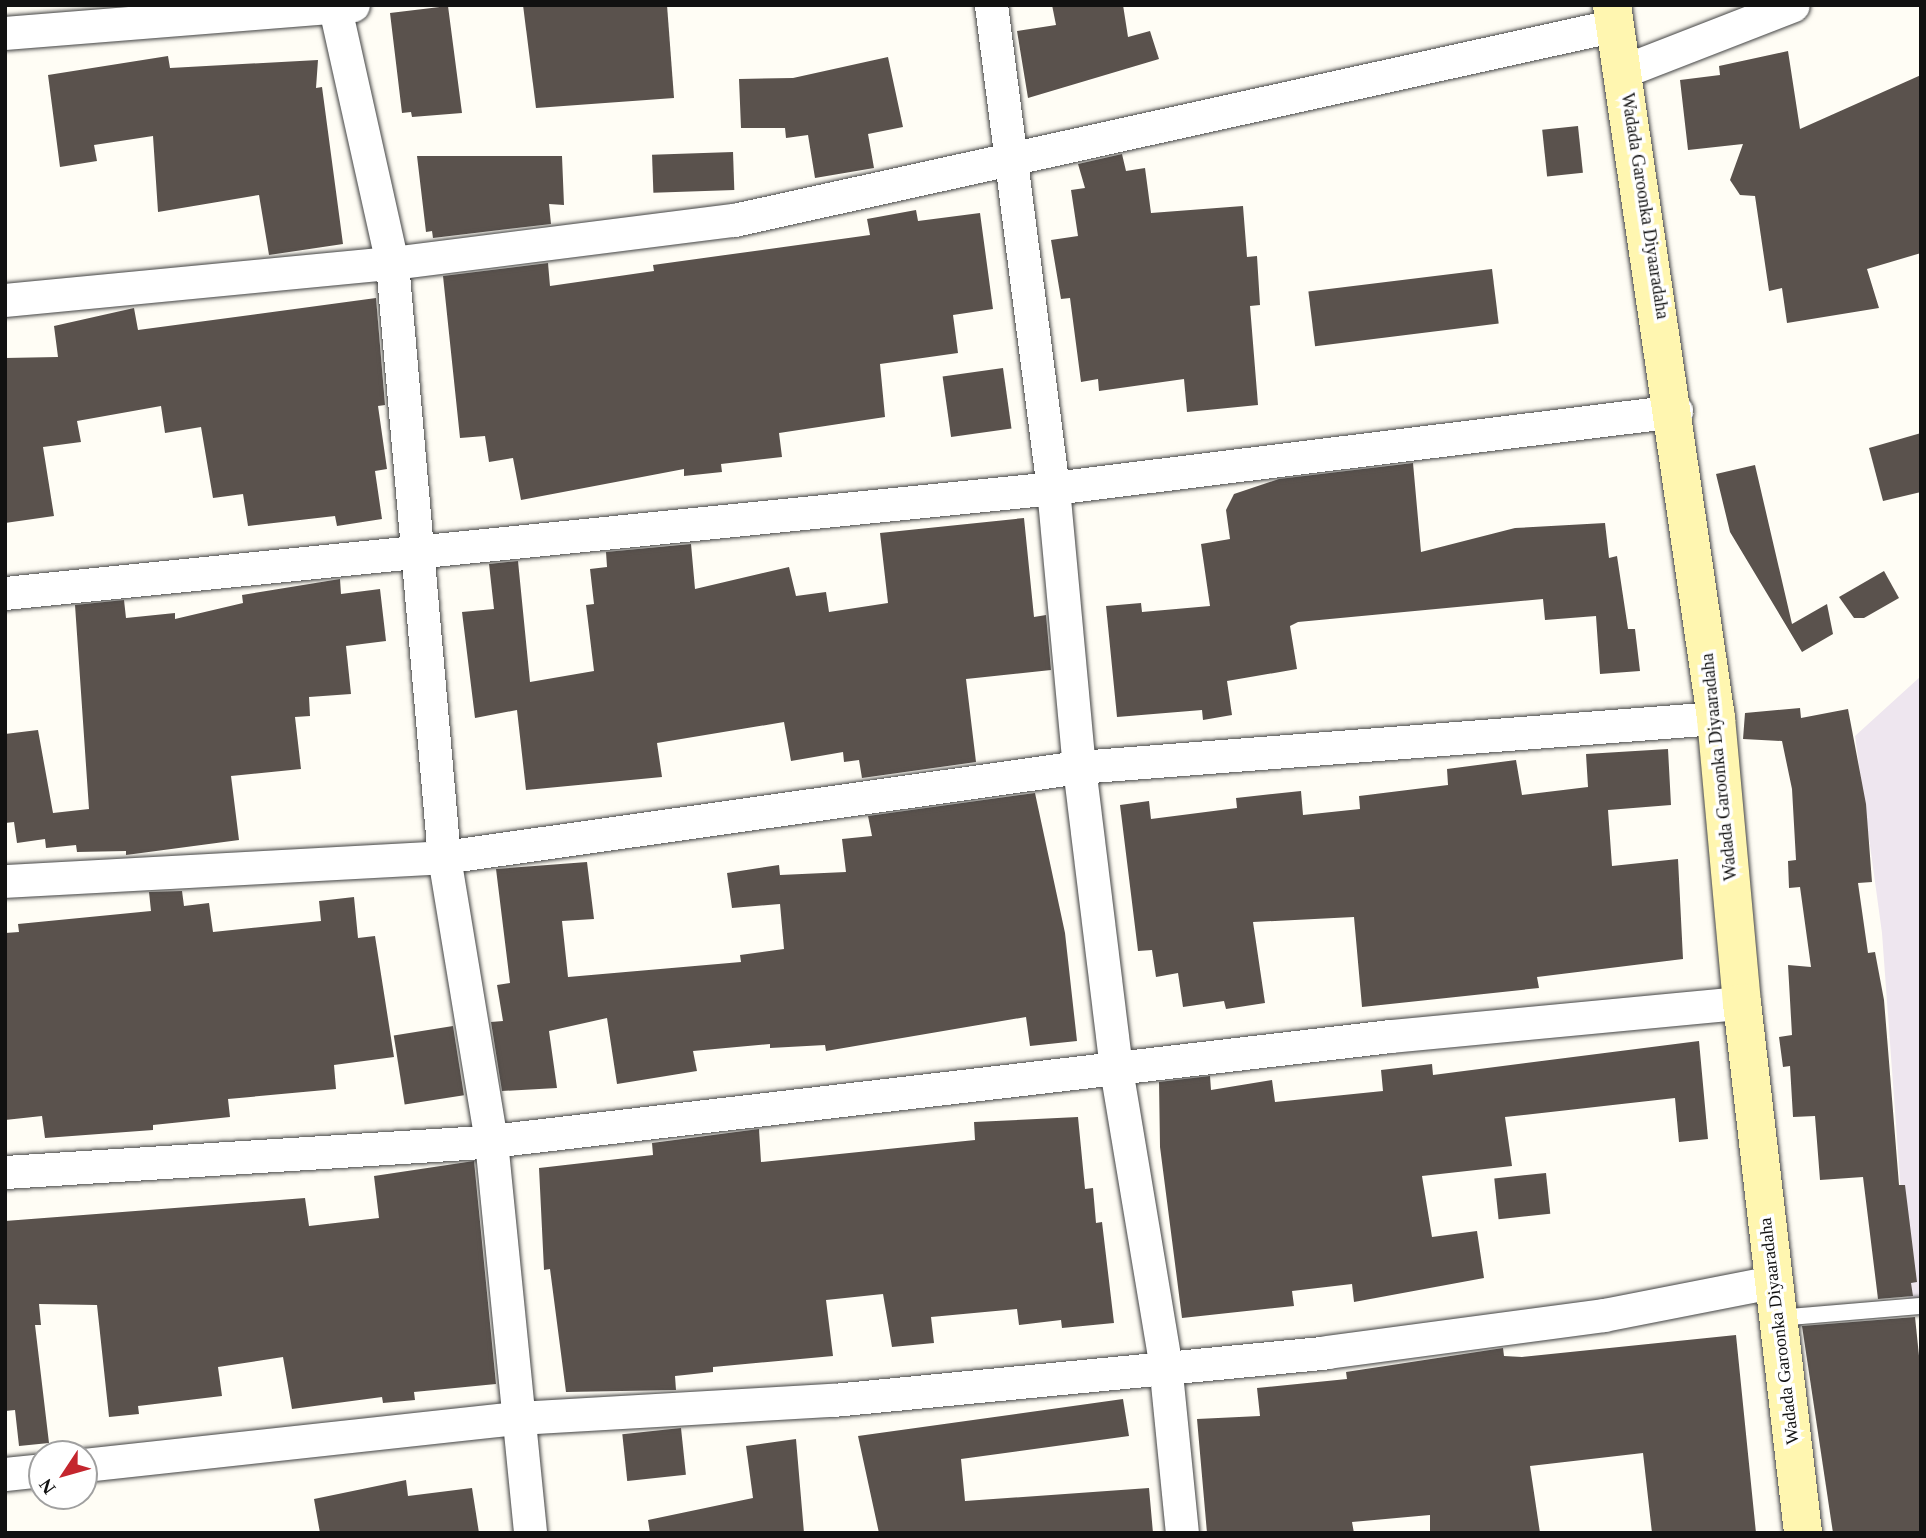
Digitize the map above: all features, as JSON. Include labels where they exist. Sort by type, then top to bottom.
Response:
[{"type":"main road","name":"Wadada Garoonka Diyaaradaha","points":[[1614,15],[1676,411],[1716,718],[1742,1003],[1802,1533]]},
{"type":"street","points":[[991,5],[1007,158],[1053,488],[1079,767],[1116,1069],[1165,1363],[1182,1533]]},
{"type":"street","points":[[1624,71],[1793,5]]},
{"type":"street","points":[[5,33],[344,7],[393,263],[444,856],[491,1141],[530,1533]]},
{"type":"street","points":[[5,300],[393,263],[734,220],[1614,15]]},
{"type":"street","points":[[5,593],[1053,488],[1676,411]]},
{"type":"street","points":[[5,881],[444,856],[1079,767],[1716,718]]},
{"type":"street","points":[[5,1172],[491,1141],[1116,1069],[1742,1003]]},
{"type":"street","points":[[98,1463],[517,1418],[833,1400],[1165,1363],[1355,1348],[1604,1315],[1774,1300]]},
{"type":"street","points":[[5,1474],[28,1471]]},
{"type":"lane","points":[[1774,1300],[1921,1306]]},
{"type":"shaded area","points":[[1921,676],[1921,1301],[1909,1303],[1882,933],[1855,736]]},
{"type":"building","points":[[523,5],[667,5],[674,98],[536,108]]},
{"type":"building","points":[[1052,5],[1123,5],[1128,37],[1150,31],[1159,59],[1028,98],[1017,31],[1056,25]]},
{"type":"building","points":[[448,6],[462,113],[412,117],[411,112],[402,113],[390,13]]},
{"type":"building","points":[[1788,51],[1800,129],[1921,75],[1921,253],[1867,269],[1879,308],[1787,323],[1782,288],[1769,291],[1755,196],[1740,195],[1730,180],[1743,144],[1688,150],[1680,80],[1720,75],[1719,66]]},
{"type":"building","points":[[168,56],[170,68],[318,60],[316,88],[322,87],[343,244],[269,255],[259,195],[158,212],[153,136],[94,145],[97,161],[60,167],[48,75]]},
{"type":"building","points":[[888,57],[903,127],[868,134],[874,168],[815,178],[808,135],[786,138],[785,128],[741,128],[739,79],[793,78]]},
{"type":"building","points":[[1578,126],[1583,173],[1547,177],[1542,130]]},
{"type":"building","points":[[733,152],[734,190],[653,193],[652,155]]},
{"type":"building","points":[[1122,154],[1126,171],[1145,168],[1151,213],[1243,206],[1247,257],[1257,256],[1260,305],[1250,306],[1258,405],[1187,412],[1184,379],[1099,391],[1098,379],[1081,382],[1070,298],[1061,299],[1051,240],[1078,236],[1071,190],[1085,188],[1078,164]]},
{"type":"building","points":[[417,156],[562,156],[564,205],[549,204],[551,224],[433,238],[432,231],[426,232]]},
{"type":"building","points":[[916,210],[918,221],[980,213],[993,309],[953,315],[958,353],[880,364],[885,417],[779,433],[782,457],[721,464],[722,472],[684,476],[684,469],[521,500],[513,458],[489,462],[485,436],[460,438],[443,276],[548,263],[550,286],[654,271],[653,265],[870,235],[867,219]]},
{"type":"building","points":[[1492,269],[1499,324],[1315,346],[1308,292]]},
{"type":"building","points":[[376,298],[385,405],[378,406],[387,469],[375,471],[382,519],[337,526],[335,516],[248,526],[243,494],[213,498],[201,427],[165,433],[161,406],[77,421],[81,442],[43,447],[54,516],[5,523],[5,358],[58,357],[54,326],[134,308],[138,330]]},
{"type":"building","points":[[1003,368],[1011,428],[951,437],[943,376]]},
{"type":"building","points":[[1921,433],[1921,492],[1883,501],[1869,448]]},
{"type":"building","points":[[1413,463],[1421,552],[1515,528],[1605,523],[1609,558],[1617,556],[1628,629],[1635,629],[1640,671],[1600,674],[1596,616],[1545,620],[1543,599],[1298,622],[1290,626],[1297,669],[1227,681],[1232,715],[1203,720],[1202,710],[1117,717],[1106,606],[1141,603],[1142,612],[1210,606],[1201,544],[1230,539],[1226,510],[1234,494],[1279,479]]},
{"type":"building","points":[[1755,465],[1792,624],[1827,604],[1833,634],[1802,652],[1730,532],[1716,474]]},
{"type":"building","points":[[1024,518],[1034,617],[1046,615],[1051,670],[966,679],[976,762],[862,778],[859,760],[844,762],[843,752],[791,761],[784,722],[657,743],[662,777],[526,790],[517,710],[475,718],[462,612],[494,609],[489,564],[518,561],[530,682],[594,671],[586,605],[594,604],[590,569],[607,567],[606,552],[691,544],[695,589],[789,567],[796,596],[826,592],[829,612],[888,603],[880,533]]},
{"type":"building","points":[[1884,571],[1899,598],[1864,618],[1854,618],[1839,597]]},
{"type":"building","points":[[340,579],[341,594],[380,589],[386,641],[346,646],[351,694],[309,697],[310,716],[295,717],[301,769],[231,776],[239,840],[126,855],[126,851],[77,852],[76,845],[46,848],[45,839],[17,843],[14,822],[5,823],[5,734],[38,730],[53,813],[89,809],[75,605],[124,600],[126,618],[175,613],[175,619],[243,603],[242,595]]},
{"type":"building","points":[[1800,708],[1801,718],[1848,709],[1866,804],[1872,882],[1858,883],[1868,953],[1875,952],[1884,1000],[1899,1185],[1905,1185],[1917,1282],[1911,1283],[1913,1296],[1878,1299],[1863,1177],[1820,1180],[1815,1116],[1793,1117],[1790,1066],[1783,1067],[1779,1037],[1792,1035],[1788,965],[1811,967],[1800,887],[1789,888],[1788,861],[1796,860],[1792,789],[1782,741],[1743,739],[1745,713]]},
{"type":"building","points":[[1668,749],[1671,805],[1608,810],[1612,866],[1678,859],[1683,959],[1537,977],[1539,988],[1362,1007],[1354,917],[1253,922],[1265,1003],[1226,1009],[1224,1001],[1183,1007],[1178,973],[1156,977],[1152,950],[1138,951],[1120,805],[1149,801],[1151,819],[1237,808],[1236,798],[1301,791],[1303,815],[1360,809],[1359,796],[1448,785],[1447,769],[1516,760],[1522,795],[1588,787],[1586,754]]},
{"type":"building","points":[[1035,793],[1065,933],[1077,1041],[1030,1046],[1026,1017],[826,1051],[825,1045],[770,1048],[770,1044],[693,1051],[697,1071],[617,1084],[607,1018],[549,1031],[557,1088],[502,1091],[491,1022],[503,1021],[497,985],[510,983],[496,869],[587,862],[594,919],[562,921],[568,977],[741,962],[740,955],[784,949],[780,904],[732,908],[727,873],[779,865],[780,875],[846,872],[842,839],[872,836],[868,816]]},
{"type":"building","points":[[182,891],[184,906],[209,903],[213,932],[321,921],[319,901],[354,897],[358,938],[375,936],[394,1057],[334,1065],[336,1089],[228,1099],[230,1117],[153,1125],[153,1130],[45,1138],[42,1116],[5,1120],[5,933],[19,932],[18,924],[151,911],[149,892]]},
{"type":"building","points":[[453,1026],[464,1095],[405,1105],[394,1035]]},
{"type":"building","points":[[1699,1041],[1708,1139],[1679,1142],[1675,1098],[1505,1117],[1512,1166],[1422,1176],[1432,1237],[1477,1231],[1484,1278],[1354,1302],[1352,1284],[1292,1291],[1294,1306],[1182,1318],[1160,1147],[1159,1082],[1210,1076],[1211,1090],[1272,1080],[1275,1102],[1383,1091],[1381,1070],[1432,1064],[1433,1075]]},
{"type":"building","points":[[1078,1117],[1085,1189],[1093,1188],[1096,1223],[1102,1222],[1114,1323],[1062,1328],[1061,1320],[1019,1325],[1017,1309],[931,1317],[934,1343],[892,1347],[883,1294],[826,1300],[833,1356],[713,1367],[713,1372],[675,1376],[676,1390],[566,1392],[550,1269],[544,1270],[539,1168],[653,1155],[652,1143],[759,1129],[761,1162],[975,1140],[974,1122]]},
{"type":"building","points":[[474,1161],[496,1384],[414,1392],[415,1400],[383,1403],[382,1397],[292,1409],[283,1357],[218,1367],[222,1396],[138,1406],[139,1414],[109,1417],[97,1305],[39,1304],[41,1325],[35,1325],[49,1440],[28,1440],[28,1445],[19,1446],[15,1410],[5,1411],[5,1221],[305,1198],[309,1226],[379,1218],[374,1176]]},
{"type":"building","points":[[1546,1173],[1550,1214],[1499,1219],[1494,1178]]},
{"type":"building","points":[[1915,1317],[1921,1375],[1921,1533],[1833,1533],[1802,1326]]},
{"type":"building","points":[[1736,1335],[1756,1533],[1652,1533],[1643,1453],[1530,1466],[1540,1533],[1430,1533],[1430,1515],[1352,1522],[1354,1533],[1207,1533],[1197,1419],[1260,1416],[1257,1388],[1347,1379],[1346,1372],[1503,1348],[1504,1356],[1522,1357]]},
{"type":"building","points":[[1123,1399],[1129,1436],[961,1459],[965,1501],[1149,1488],[1153,1533],[879,1533],[858,1436]]},
{"type":"building","points":[[681,1428],[686,1475],[627,1481],[622,1434]]},
{"type":"building","points":[[796,1439],[804,1533],[650,1533],[648,1520],[753,1498],[746,1446]]},
{"type":"building","points":[[406,1480],[408,1496],[472,1488],[479,1533],[320,1533],[314,1499]]}]
